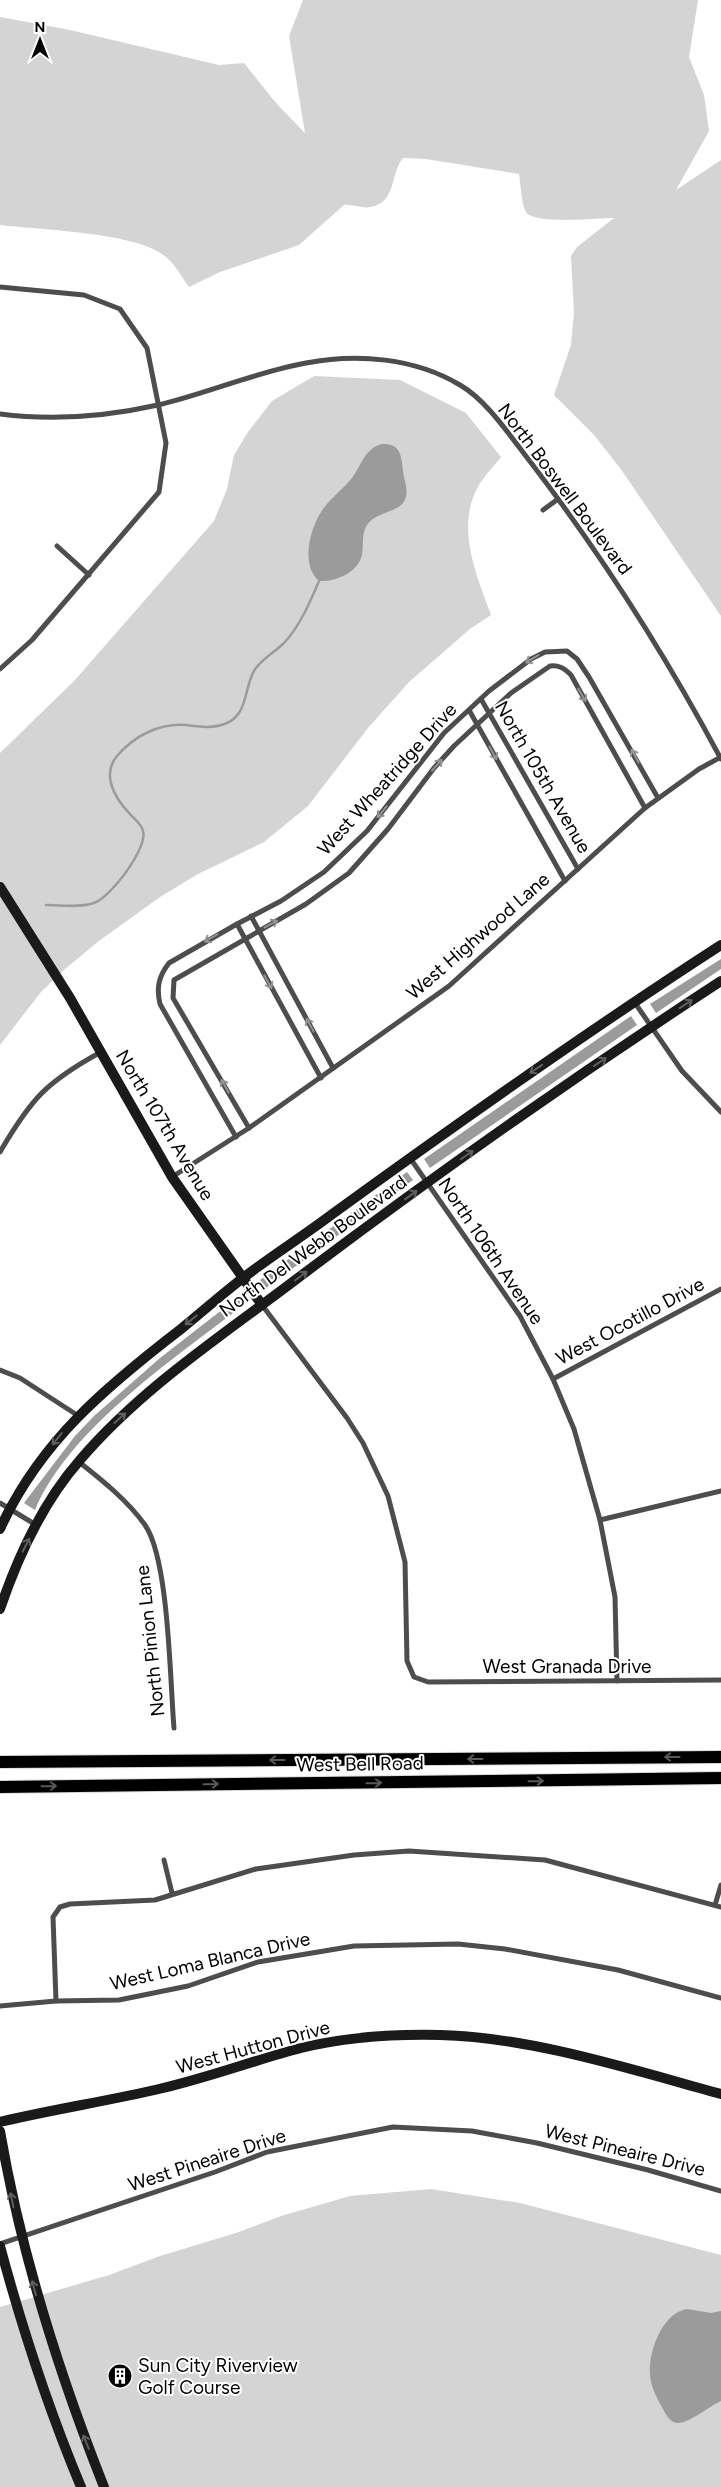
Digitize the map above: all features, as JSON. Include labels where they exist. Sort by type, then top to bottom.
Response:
[{"type":"main road","name":"West Bell Road","points":[[0,1762],[721,1757]]},
{"type":"main road","name":"West Bell Road","points":[[0,1787],[721,1778]]},
{"type":"street","points":[[0,286],[84,295],[120,309],[147,348],[166,443],[159,492],[32,640],[0,669]]},
{"type":"street","name":"North Boswell Boulevard","points":[[0,414],[77,419],[158,405],[304,363],[341,357],[371,358],[417,367],[461,385],[492,413],[558,499],[618,584],[721,758]]},
{"type":"street","points":[[543,510],[558,499]]},
{"type":"street","points":[[56,546],[89,575]]},
{"type":"street","name":"West Wheatridge Drive","points":[[236,1137],[164,1011],[157,992],[162,972],[169,963],[304,886],[342,856],[386,807],[429,750],[481,699],[531,659],[545,652],[567,651],[577,659],[589,677],[658,798]]},
{"type":"street","name":"West Wheatridge Drive","points":[[250,1128],[173,998],[174,980],[306,904],[349,873],[388,829],[434,768],[489,712],[511,693],[550,666],[557,665],[564,669],[571,675],[646,808]]},
{"type":"street","name":"North 105th Avenue","points":[[481,699],[578,869]]},
{"type":"street","name":"North 105th Avenue","points":[[469,710],[565,881]]},
{"type":"street","name":"West Highwood Lane","points":[[172,1177],[250,1128],[449,986],[646,808],[658,798],[721,758]]},
{"type":"street","name":"North 107th Avenue","points":[[0,887],[70,998],[172,1177],[262,1305],[347,1418],[363,1443],[388,1496],[405,1562],[407,1654],[414,1676]]},
{"type":"street","points":[[251,916],[333,1068]]},
{"type":"street","points":[[237,924],[321,1078]]},
{"type":"street","name":"North Del Webb Boulevard","points":[[0,1528],[5,1506],[77,1415],[131,1367],[243,1278],[410,1158],[721,945]]},
{"type":"street","name":"North Del Webb Boulevard","points":[[0,1609],[4,1591],[16,1565],[52,1499],[79,1461],[111,1426],[150,1391],[262,1305],[427,1183],[651,1027],[721,981]]},
{"type":"street","points":[[635,1003],[682,1070],[721,1112]]},
{"type":"street","points":[[0,1152],[20,1120],[42,1091],[70,1069],[101,1052]]},
{"type":"street","name":"North 106th Avenue","points":[[410,1158],[510,1300],[553,1379],[574,1429],[600,1520],[615,1597],[617,1680]]},
{"type":"street","name":"West Ocotillo Drive","points":[[553,1379],[721,1289]]},
{"type":"street","points":[[0,1370],[20,1378],[77,1415]]},
{"type":"street","name":"North Pinion Lane","points":[[79,1461],[118,1496],[146,1526],[158,1558],[165,1606],[174,1728]]},
{"type":"street","points":[[600,1520],[721,1492]]},
{"type":"street","points":[[5,1506],[37,1525]]},
{"type":"street","name":"West Granada Drive","points":[[414,1676],[428,1682],[721,1680]]},
{"type":"street","points":[[56,2001],[53,1917],[60,1907],[70,1904],[155,1900],[172,1893],[256,1869],[354,1854],[409,1851],[545,1860],[718,1906],[721,1885]]},
{"type":"street","points":[[164,1860],[172,1893]]},
{"type":"street","name":"West Loma Blanca Drive","points":[[0,2006],[56,2001],[119,2000],[188,1986],[258,1962],[354,1946],[458,1944],[505,1949],[618,1970],[721,1998]]},
{"type":"street","name":"West Hutton Drive","points":[[0,2122],[162,2088],[304,2048],[366,2038],[403,2035],[442,2035],[505,2042],[593,2060],[721,2094]]},
{"type":"street","name":"West Pineaire Drive","points":[[0,2245],[215,2172],[267,2152],[393,2127],[472,2131],[536,2143],[648,2170],[721,2191]]},
{"type":"street","points":[[0,2131],[21,2237],[55,2355],[75,2414],[104,2487]]},
{"type":"street","points":[[0,2245],[15,2302],[54,2421],[81,2487]]},
{"type":"shaded area","points":[[303,0],[698,0],[689,57],[704,95],[709,131],[676,190],[721,160],[721,616],[620,468],[594,435],[554,395],[571,345],[574,313],[571,256],[577,247],[614,218],[553,220],[531,216],[524,208],[519,174],[426,159],[403,158],[396,171],[389,193],[379,204],[371,207],[344,205],[299,245],[220,272],[189,287],[170,261],[162,254],[148,247],[107,236],[0,225],[0,17],[70,30],[219,65],[244,63],[276,103],[305,133],[289,36]]},
{"type":"shaded area","points":[[314,376],[400,380],[466,413],[501,457],[479,485],[472,501],[469,517],[470,550],[479,583],[491,615],[470,629],[409,682],[368,728],[308,806],[264,842],[198,874],[160,897],[99,941],[41,992],[0,1045],[0,753],[75,680],[214,521],[227,489],[234,455],[248,432],[272,401]]},
{"type":"shaded area","points":[[382,444],[394,446],[400,454],[406,490],[405,500],[395,509],[375,518],[367,525],[363,536],[362,555],[356,567],[339,578],[319,581],[313,574],[308,556],[311,535],[318,517],[326,505],[352,478],[367,453]]},
{"type":"shaded area","points":[[721,959],[721,969],[656,1013],[650,1004]]},
{"type":"shaded area","points":[[631,1016],[637,1025],[430,1168],[424,1159]]},
{"type":"shaded area","points":[[407,1172],[413,1180],[266,1288],[260,1280]]},
{"type":"shaded area","points":[[241,1295],[246,1303],[158,1370],[99,1422],[73,1450],[51,1479],[35,1510],[24,1503],[75,1436],[94,1416],[160,1358]]},
{"type":"shaded area","points":[[431,2189],[520,2203],[721,2255],[721,2487],[0,2487],[0,2307],[109,2275],[281,2216],[350,2196]]},
{"type":"shaded area","points":[[687,2309],[711,2313],[721,2311],[721,2401],[693,2418],[677,2423],[668,2417],[656,2395],[650,2375],[650,2366],[651,2356],[658,2335],[670,2318],[678,2312]]},
{"type":"waterway","points":[[46,905],[82,905],[94,903],[101,899],[110,892],[127,871],[140,849],[143,839],[142,828],[119,800],[110,778],[112,763],[117,756],[139,737],[166,726],[212,727],[222,725],[234,719],[245,700],[254,671],[284,643],[295,629],[319,581]]},
{"type":"place","name":"Sun City Riverview Golf Course","points":[[120,2376]]}]
